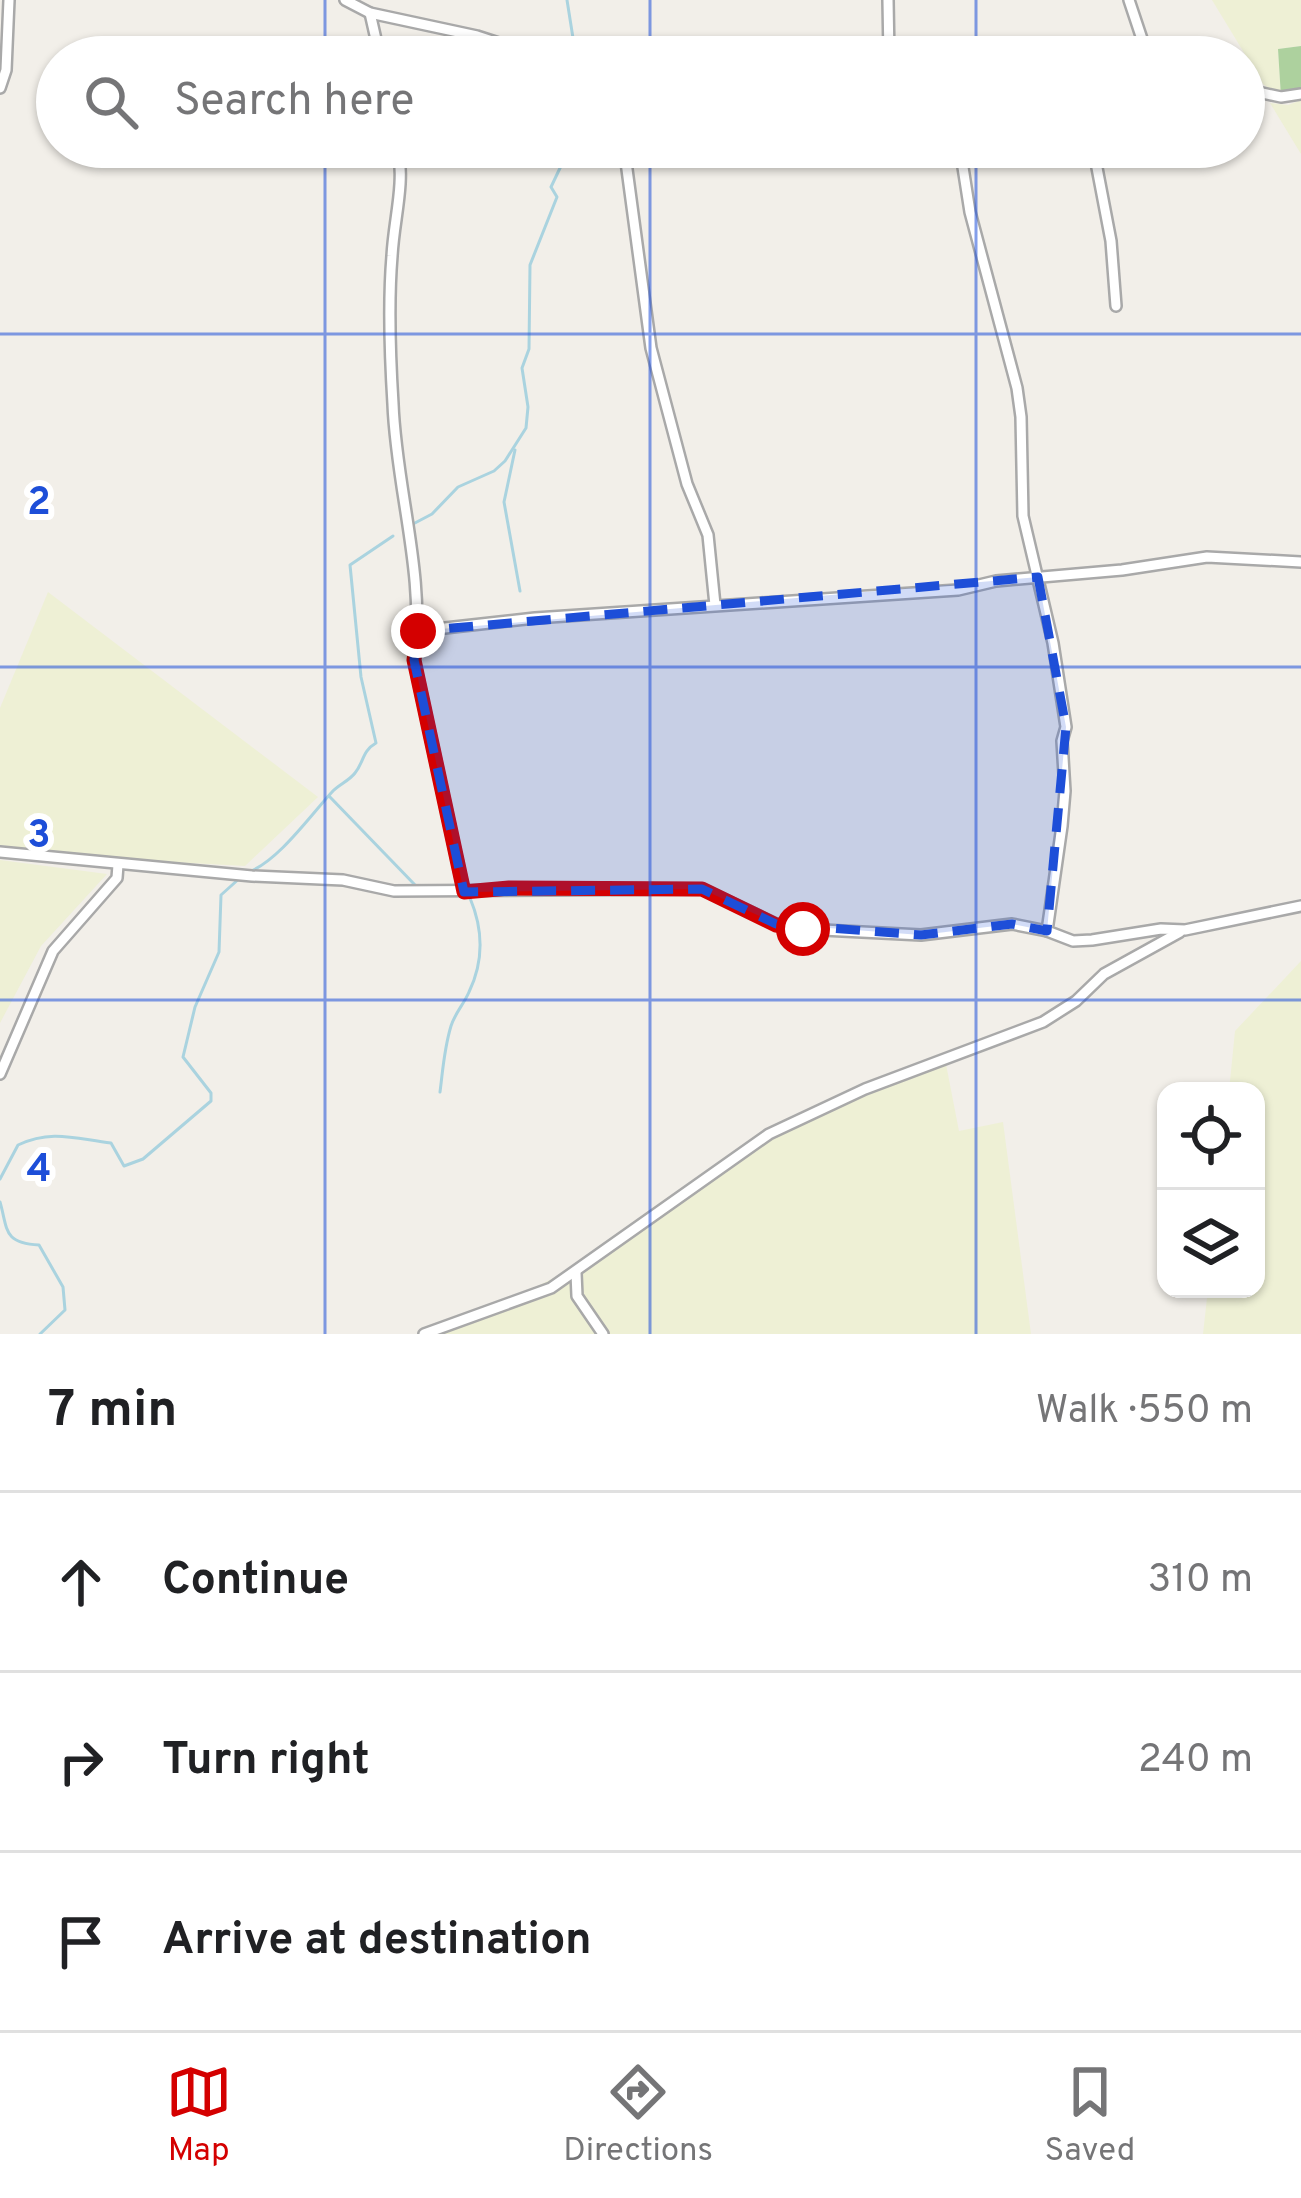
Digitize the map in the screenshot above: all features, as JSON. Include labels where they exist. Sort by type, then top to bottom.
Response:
[{"type":"street","points":[[0,88],[6,70],[9,0]]},
{"type":"street","points":[[345,0],[370,13],[477,36]]},
{"type":"street","points":[[888,0],[889,36]]},
{"type":"street","points":[[1129,0],[1141,36]]},
{"type":"street","points":[[370,13],[375,36]]},
{"type":"street","points":[[1265,94],[1301,94]]},
{"type":"street","points":[[402,168],[392,257],[392,403],[418,631],[414,660],[464,892]]},
{"type":"street","points":[[627,168],[651,348],[687,484],[708,535],[715,605]]},
{"type":"street","points":[[963,168],[970,212],[1017,388],[1022,417],[1023,516],[1066,727],[1062,741],[1064,808],[1047,931]]},
{"type":"street","points":[[1098,168],[1116,306]]},
{"type":"street","points":[[418,631],[715,605],[897,596],[1207,557],[1301,562]]},
{"type":"street","points":[[0,852],[343,880],[394,891],[702,889],[776,925],[803,929],[921,934],[1012,924],[1073,941],[1185,930],[1301,906]]},
{"type":"street","points":[[0,1074],[45,966],[117,878],[118,865]]},
{"type":"street","points":[[424,1334],[514,1304],[576,1273],[769,1134],[865,1089],[1043,1022],[1130,959],[1185,930]]},
{"type":"street","points":[[1123,934],[1130,959]]},
{"type":"street","points":[[576,1273],[577,1296],[603,1334]]},
{"type":"highlighted area","points":[[1038,577],[1066,727],[1047,931],[1012,924],[921,935],[776,924],[702,889],[464,892],[414,660],[418,631]]},
{"type":"green space","points":[[1212,0],[1301,0],[1301,46],[1278,49],[1281,97],[1265,85],[1265,36],[1234,36]]},
{"type":"green space","points":[[1301,46],[1301,92],[1281,97],[1278,49]]},
{"type":"green space","points":[[1301,100],[1301,154],[1270,103],[1288,105]]},
{"type":"green space","points":[[48,592],[318,797],[245,866],[98,858],[0,845],[0,708]]},
{"type":"green space","points":[[0,860],[107,874],[41,946],[0,1023]]},
{"type":"green space","points":[[1301,961],[1301,1334],[1203,1334],[1207,1298],[1265,1298],[1265,1082],[1230,1082],[1235,1031]]},
{"type":"green space","points":[[945,1059],[959,1131],[1003,1122],[1031,1334],[443,1334],[601,1254],[769,1134]]},
{"type":"waterway","points":[[567,0],[573,36]]},
{"type":"waterway","points":[[413,524],[432,514],[458,487],[494,471],[526,428],[522,368],[529,349],[530,265],[557,197],[551,187],[560,168]]},
{"type":"waterway","points":[[515,450],[504,502],[520,591]]},
{"type":"waterway","points":[[249,872],[283,848],[332,792],[353,776],[376,743],[361,677],[350,565],[393,536]]},
{"type":"waterway","points":[[329,796],[416,886]]},
{"type":"waterway","points":[[0,1179],[18,1145],[42,1137],[111,1143],[124,1166],[143,1159],[211,1101],[211,1093],[183,1057],[195,1007],[219,952],[221,895],[241,877]]},
{"type":"waterway","points":[[440,1092],[451,1026],[474,980],[479,957],[479,933],[470,898]]},
{"type":"waterway","points":[[0,1202],[9,1233],[19,1241],[39,1245],[63,1287],[65,1310],[40,1334]]},
{"type":"route","points":[[418,631],[414,660],[464,892],[702,889],[776,925],[803,929]]}]
